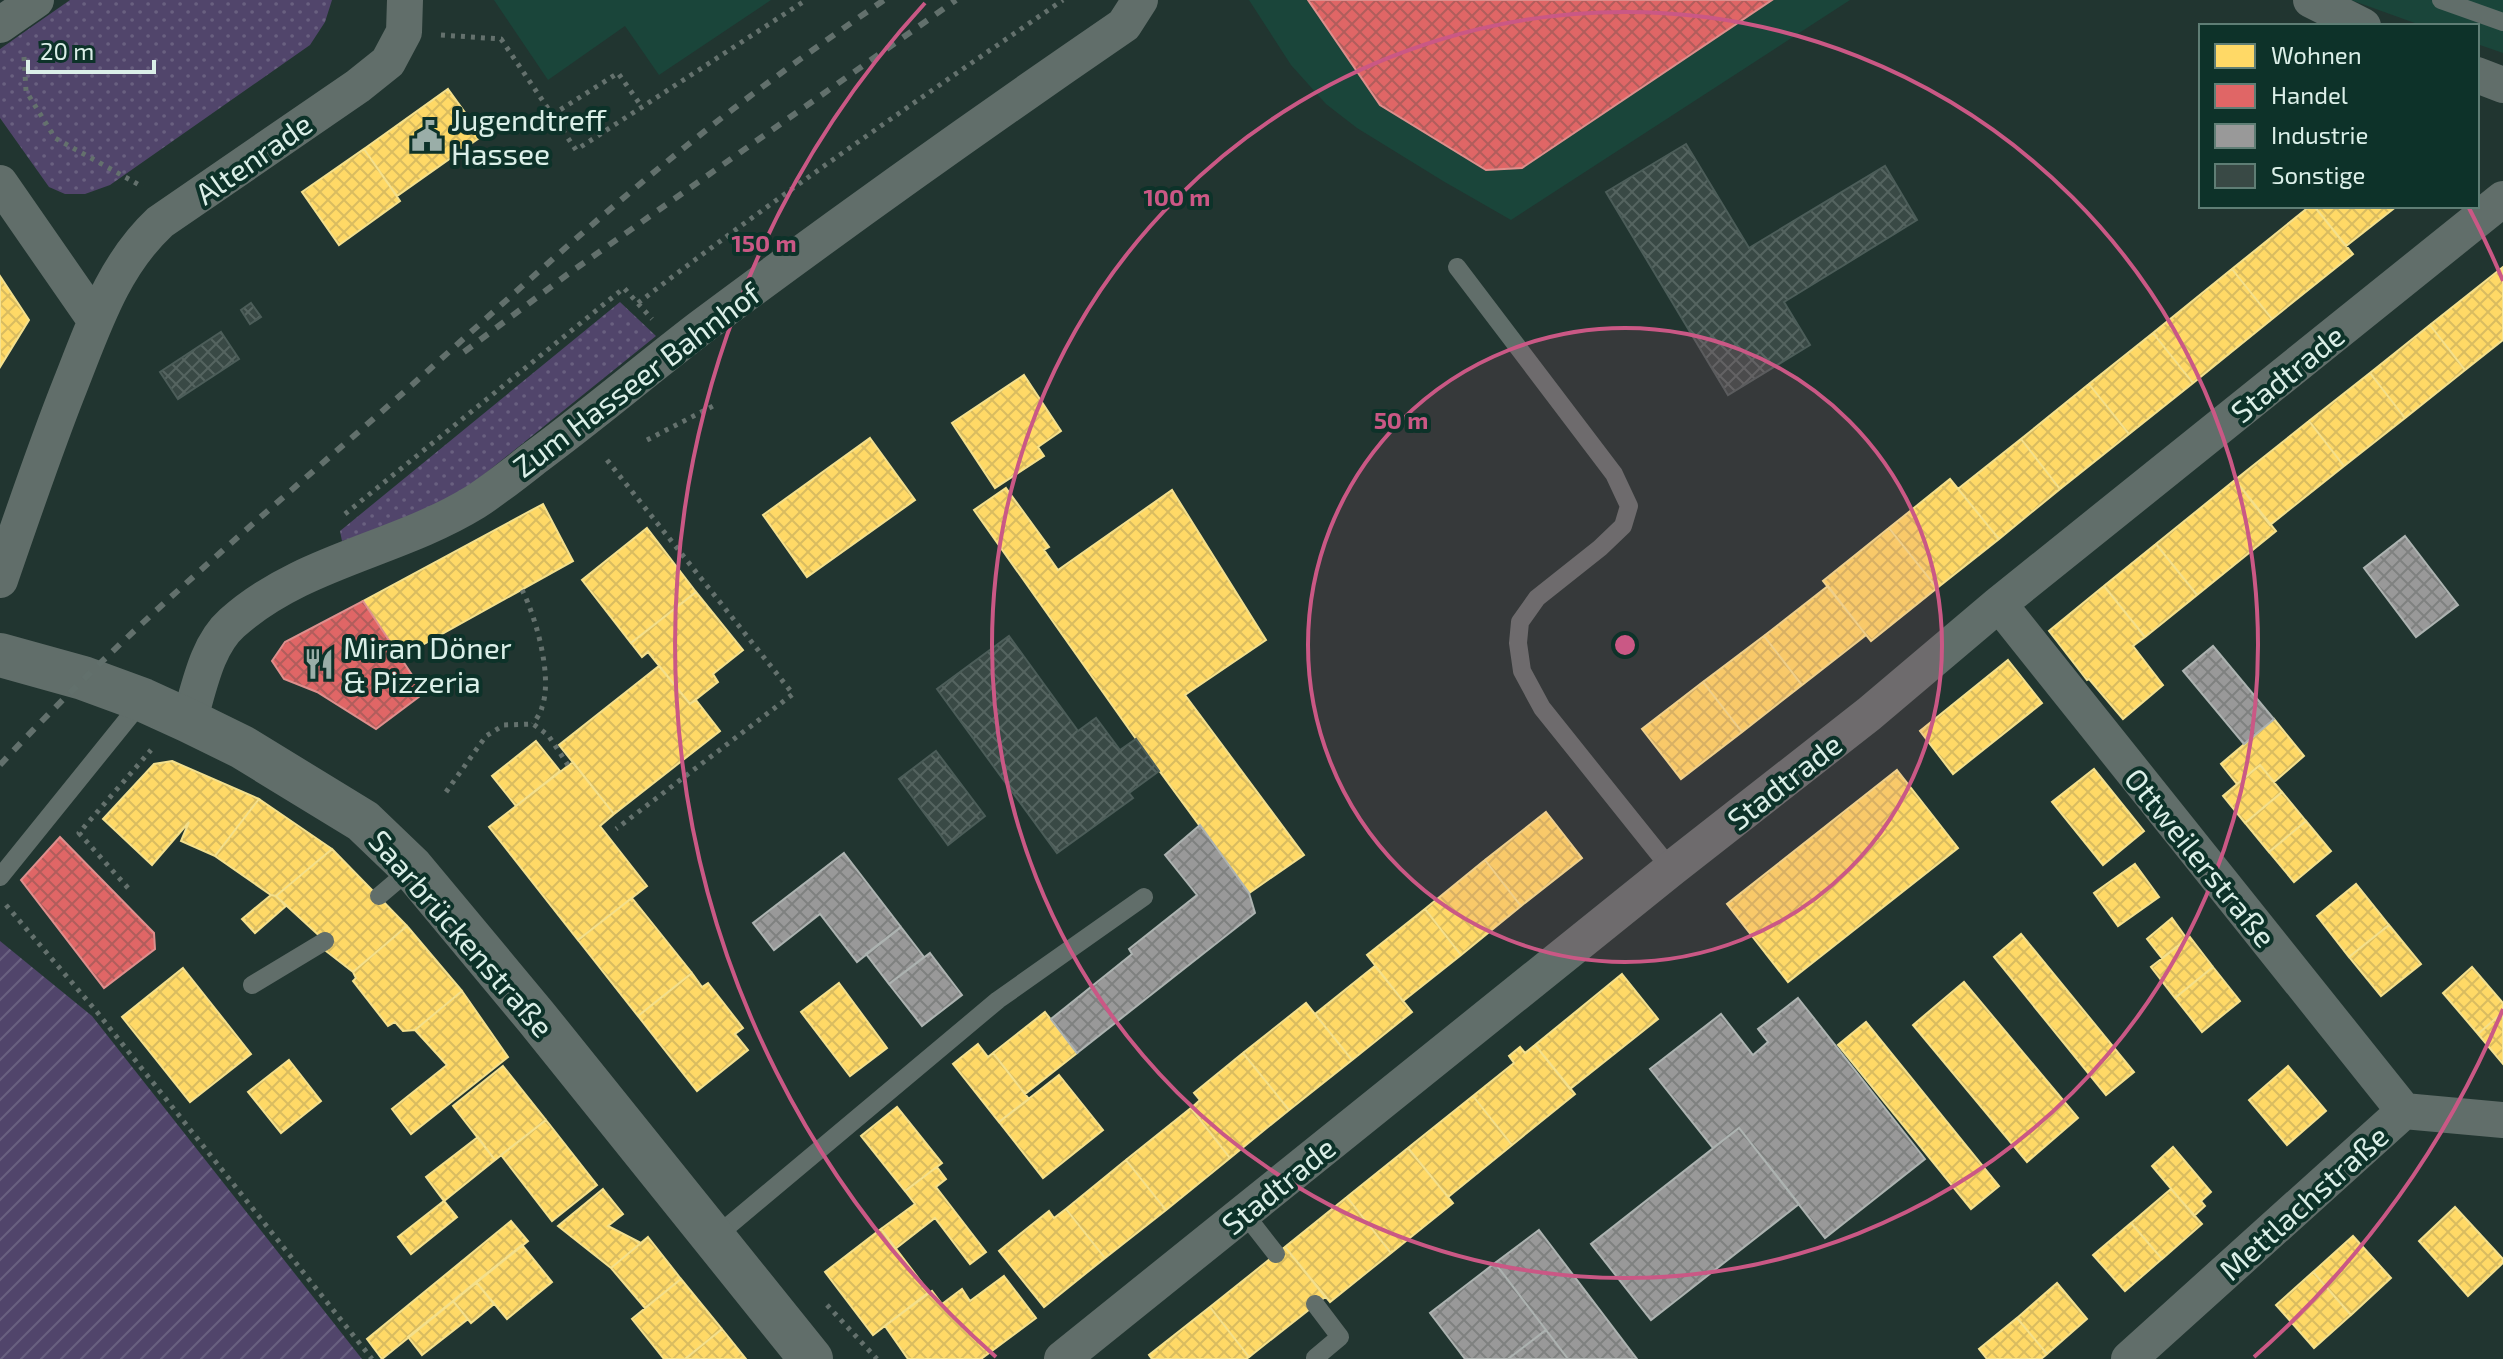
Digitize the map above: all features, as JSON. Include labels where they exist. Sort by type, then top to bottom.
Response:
[{"type":"street","name":"Zum Hasseer Bahnhof","points":[[172,733],[214,644],[229,625],[284,585],[427,528],[476,501],[579,425],[697,330],[909,175],[1124,25],[1140,0]]},
{"type":"street","points":[[2311,0],[2359,24]]},
{"type":"street","name":"Altenrade","points":[[0,580],[50,436],[95,320],[116,276],[139,241],[160,222],[358,86],[388,62],[405,16]]},
{"type":"street","points":[[2479,76],[2503,85]]},
{"type":"street","points":[[0,183],[95,320]]},
{"type":"street","name":"Stadtrade","points":[[1062,1359],[1671,869],[1869,714],[1999,604],[2503,199]]},
{"type":"street","name":"Ottweilerstraße","points":[[1999,604],[2404,1111]]},
{"type":"street","name":"Saarbrückenstraße","points":[[0,655],[50,667],[143,700],[172,733],[242,747],[363,821],[412,868],[527,1005],[811,1359]]},
{"type":"street","name":"Mettlachstraße","points":[[2129,1359],[2404,1111],[2503,1120]]},
{"type":"lane","points":[[2441,0],[2503,22]]},
{"type":"lane","points":[[1457,267],[1614,474],[1629,506],[1623,526],[1537,598],[1520,622],[1518,643],[1522,671],[1542,708],[1671,869]]},
{"type":"lane","points":[[0,877],[143,700]]},
{"type":"lane","points":[[379,896],[412,868]]},
{"type":"lane","points":[[714,1238],[998,1000],[1144,897]]},
{"type":"lane","points":[[252,985],[325,941]]},
{"type":"lane","points":[[1244,1213],[1276,1254]]},
{"type":"lane","points":[[1315,1304],[1340,1337],[1315,1358]]},
{"type":"path","points":[[405,16],[501,39],[576,150],[806,0]]},
{"type":"path","points":[[322,569],[320,537],[624,288],[638,303],[877,128],[1063,0]]},
{"type":"path","points":[[21,11],[26,91],[55,138],[181,208]]},
{"type":"path","points":[[552,115],[618,73],[642,107]]},
{"type":"path","points":[[647,440],[713,406]]},
{"type":"path","points":[[607,460],[793,694],[616,829]]},
{"type":"path","points":[[522,590],[539,635],[545,670],[543,706],[533,724]]},
{"type":"path","points":[[446,792],[486,736],[504,725],[533,724],[548,735],[568,765]]},
{"type":"path","points":[[128,888],[79,833],[172,733]]},
{"type":"path","points":[[0,898],[97,1012],[372,1359]]},
{"type":"path","points":[[828,1306],[877,1359]]},
{"type":"shaded area","points":[[70,0],[332,0],[325,22],[310,45],[110,185],[85,194],[65,194],[49,187],[0,118],[0,49]]},
{"type":"shaded area","points":[[494,0],[771,0],[659,75],[625,26],[548,80]]},
{"type":"shaded area","points":[[1249,0],[1850,0],[1511,220],[1357,128],[1326,104],[1291,65]]},
{"type":"shaded area","points":[[2351,0],[2503,0],[2503,53],[2479,45],[2479,24],[2417,24]]},
{"type":"shaded area","points":[[620,302],[656,336],[461,493],[401,522],[342,541],[340,531]]},
{"type":"shaded area","points":[[0,941],[92,1016],[362,1359],[0,1359]]},
{"type":"building: Wohnen","name":"Jugendtreff Hassee","points":[[448,89],[482,136],[397,196],[364,149]]},
{"type":"building: Wohnen","points":[[364,149],[400,201],[339,245],[302,192]]},
{"type":"building: Wohnen","points":[[2308,208],[2316,208],[2353,254],[2272,319],[2232,269]]},
{"type":"building: Wohnen","points":[[2316,208],[2394,208],[2346,246]]},
{"type":"building: Wohnen","points":[[2503,267],[2503,340],[2465,370],[2430,325]]},
{"type":"building: Wohnen","points":[[2232,269],[2272,319],[2193,383],[2153,333]]},
{"type":"building: Wohnen","points":[[0,276],[29,320],[0,367]]},
{"type":"building: Wohnen","points":[[2430,325],[2465,370],[2405,418],[2370,373]]},
{"type":"building: Wohnen","points":[[2153,333],[2193,383],[2129,434],[2089,384]]},
{"type":"building: Wohnen","points":[[2370,373],[2405,418],[2344,466],[2309,421]]},
{"type":"building: Wohnen","points":[[1024,375],[1061,431],[1038,447],[1044,456],[995,488],[952,423]]},
{"type":"building: Wohnen","points":[[2089,384],[2129,434],[2060,489],[2021,439]]},
{"type":"building: Wohnen","points":[[2309,421],[2344,466],[2270,525],[2235,480]]},
{"type":"building: Wohnen","points":[[870,438],[915,500],[807,577],[763,515]]},
{"type":"building: Wohnen","points":[[2021,439],[2060,489],[1999,539],[1958,489]]},
{"type":"building: Wohnen","points":[[1950,479],[1999,539],[1937,588],[1889,528]]},
{"type":"building: Wohnen","points":[[2235,480],[2276,531],[2197,595],[2156,544]]},
{"type":"building: Wohnen","points":[[1006,488],[1049,547],[1044,550],[1058,570],[1172,490],[1266,640],[1185,695],[1304,855],[1249,893],[974,510]]},
{"type":"building: Wohnen","points":[[543,504],[573,561],[399,658],[363,601]]},
{"type":"building: Wohnen","points":[[647,528],[696,592],[631,643],[582,580]]},
{"type":"building: Wohnen","points":[[1889,528],[1937,588],[1871,641],[1823,581]]},
{"type":"building: Wohnen","points":[[2156,544],[2197,595],[2145,637],[2104,586]]},
{"type":"building: Wohnen","points":[[1828,586],[1866,635],[1802,685],[1764,636]]},
{"type":"building: Wohnen","points":[[2104,586],[2145,637],[2133,646],[2163,685],[2123,719],[2087,680],[2049,631]]},
{"type":"building: Wohnen","points":[[696,592],[743,650],[713,674],[718,682],[690,704],[648,652],[642,657],[631,643]]},
{"type":"building: Wohnen","points":[[1764,636],[1802,685],[1742,732],[1703,682]]},
{"type":"building: Wohnen","points":[[2008,660],[2042,703],[1953,774],[1920,731]]},
{"type":"building: Wohnen","points":[[659,666],[690,704],[696,700],[720,731],[614,814],[559,745]]},
{"type":"building: Wohnen","points":[[1703,682],[1742,732],[1681,779],[1642,729]]},
{"type":"building: Wohnen","points":[[2274,719],[2304,756],[2274,782],[2260,765],[2237,784],[2221,764]]},
{"type":"building: Wohnen","points":[[536,741],[560,771],[516,806],[492,776]]},
{"type":"building: Wohnen","points":[[172,761],[259,799],[215,856],[181,841],[189,822],[152,865],[103,819],[154,764]]},
{"type":"building: Wohnen","points":[[573,762],[614,814],[600,826],[647,886],[578,940],[489,827]]},
{"type":"building: Wohnen","points":[[2260,765],[2282,792],[2245,823],[2223,796]]},
{"type":"building: Wohnen","points":[[2094,769],[2144,831],[2103,865],[2052,802]]},
{"type":"building: Wohnen","points":[[1897,770],[1958,848],[1788,982],[1727,904]]},
{"type":"building: Wohnen","points":[[2282,792],[2306,821],[2269,852],[2245,823]]},
{"type":"building: Wohnen","points":[[259,799],[332,849],[276,896],[215,856]]},
{"type":"building: Wohnen","points":[[1546,812],[1582,858],[1521,906],[1485,860]]},
{"type":"building: Wohnen","points":[[2306,821],[2331,851],[2294,882],[2269,852]]},
{"type":"building: Wohnen","points":[[332,849],[407,926],[353,972],[326,951],[325,941],[276,896]]},
{"type":"building: Wohnen","points":[[1485,860],[1521,906],[1461,955],[1425,909]]},
{"type":"building: Wohnen","points":[[2135,864],[2159,897],[2118,926],[2094,893]]},
{"type":"building: Wohnen","points":[[2356,884],[2389,925],[2349,957],[2317,916]]},
{"type":"building: Wohnen","points":[[271,895],[286,906],[255,933],[242,919]]},
{"type":"building: Wohnen","points":[[632,898],[692,973],[638,1016],[578,940]]},
{"type":"building: Wohnen","points":[[1425,909],[1461,955],[1403,1001],[1367,955]]},
{"type":"building: Wohnen","points":[[2172,918],[2187,939],[2162,958],[2147,939]]},
{"type":"building: Wohnen","points":[[2389,925],[2421,964],[2381,996],[2349,957]]},
{"type":"building: Wohnen","points":[[407,926],[462,991],[415,1030],[403,1031],[395,1022],[388,1026],[353,981],[356,978],[353,972]]},
{"type":"building: Wohnen","points":[[2021,934],[2134,1072],[2106,1095],[1994,957]]},
{"type":"building: Wohnen","points":[[2190,937],[2213,967],[2175,998],[2151,967]]},
{"type":"building: Wohnen","points":[[1375,966],[1412,1012],[1352,1060],[1315,1014]]},
{"type":"building: Wohnen","points":[[2213,967],[2240,1001],[2202,1032],[2175,998]]},
{"type":"building: Wohnen","points":[[2472,967],[2503,1003],[2503,1012],[2478,1034],[2443,993]]},
{"type":"building: Wohnen","points":[[183,968],[251,1054],[190,1102],[122,1017]]},
{"type":"building: Wohnen","points":[[692,973],[702,987],[708,983],[743,1028],[735,1034],[748,1050],[697,1091],[638,1016]]},
{"type":"building: Wohnen","points":[[1622,974],[1658,1019],[1570,1089],[1535,1045]]},
{"type":"building: Wohnen","points":[[1964,982],[2078,1118],[2027,1162],[1913,1025]]},
{"type":"building: Wohnen","points":[[839,983],[887,1048],[850,1076],[801,1012]]},
{"type":"building: Wohnen","points":[[462,991],[508,1057],[411,1134],[392,1109],[447,1065],[415,1030]]},
{"type":"building: Wohnen","points":[[1306,1003],[1352,1060],[1289,1110],[1243,1053]]},
{"type":"building: Wohnen","points":[[1045,1012],[1077,1053],[1025,1094],[993,1053]]},
{"type":"building: Wohnen","points":[[2503,1012],[2503,1064],[2478,1034]]},
{"type":"building: Wohnen","points":[[1866,1022],[1999,1186],[1971,1209],[1838,1045]]},
{"type":"building: Wohnen","points":[[978,1044],[988,1057],[993,1053],[1029,1099],[999,1122],[953,1064]]},
{"type":"building: Wohnen","points":[[1535,1045],[1575,1094],[1512,1145],[1473,1096],[1514,1063],[1509,1056],[1520,1047],[1525,1053]]},
{"type":"building: Wohnen","points":[[1243,1053],[1289,1110],[1230,1158],[1191,1108],[1200,1100],[1194,1093]]},
{"type":"building: Wohnen","points":[[289,1060],[321,1101],[281,1133],[248,1092]]},
{"type":"building: Wohnen","points":[[503,1066],[546,1120],[495,1160],[453,1106]]},
{"type":"building: Wohnen","points":[[2288,1066],[2326,1111],[2287,1145],[2249,1100]]},
{"type":"building: Wohnen","points":[[1059,1075],[1103,1130],[1043,1178],[999,1122]]},
{"type":"building: Wohnen","points":[[1473,1096],[1512,1145],[1448,1197],[1408,1148]]},
{"type":"building: Wohnen","points":[[897,1107],[942,1163],[905,1191],[861,1136]]},
{"type":"building: Wohnen","points":[[1191,1108],[1230,1158],[1166,1210],[1126,1160]]},
{"type":"building: Wohnen","points":[[546,1120],[597,1185],[552,1221],[501,1155]]},
{"type":"building: Wohnen","points":[[478,1137],[495,1160],[444,1201],[426,1177]]},
{"type":"building: Wohnen","points":[[2173,1147],[2211,1192],[2201,1201],[2205,1206],[2194,1216],[2152,1166]]},
{"type":"building: Wohnen","points":[[1408,1148],[1453,1203],[1391,1253],[1347,1197]]},
{"type":"building: Wohnen","points":[[1126,1160],[1166,1210],[1105,1258],[1066,1209]]},
{"type":"building: Wohnen","points":[[937,1167],[946,1179],[936,1187],[986,1252],[970,1264],[935,1218],[895,1249],[881,1229],[915,1204],[905,1191]]},
{"type":"building: Wohnen","points":[[603,1189],[623,1214],[608,1226],[641,1243],[611,1268],[558,1226]]},
{"type":"building: Wohnen","points":[[2171,1189],[2202,1224],[2162,1259],[2131,1223]]},
{"type":"building: Wohnen","points":[[1347,1197],[1391,1253],[1330,1302],[1285,1247]]},
{"type":"building: Wohnen","points":[[444,1201],[457,1217],[411,1254],[398,1237]]},
{"type":"building: Wohnen","points":[[2455,1207],[2503,1259],[2503,1263],[2468,1296],[2419,1241]]},
{"type":"building: Wohnen","points":[[1066,1209],[1105,1258],[1044,1307],[999,1251],[1049,1211],[1054,1218]]},
{"type":"building: Wohnen","points":[[511,1221],[528,1241],[382,1359],[367,1339]]},
{"type":"building: Wohnen","points":[[2131,1223],[2162,1259],[2125,1291],[2093,1255]]},
{"type":"building: Wohnen","points":[[881,1229],[929,1292],[873,1335],[825,1272]]},
{"type":"building: Wohnen","points":[[2353,1236],[2391,1278],[2351,1315],[2313,1272]]},
{"type":"building: Wohnen","points":[[648,1237],[681,1279],[645,1308],[611,1268]]},
{"type":"building: Wohnen","points":[[522,1245],[552,1282],[507,1319],[476,1282]]},
{"type":"building: Wohnen","points":[[1285,1247],[1325,1297],[1249,1357],[1210,1307]]},
{"type":"building: Wohnen","points":[[2313,1272],[2351,1315],[2314,1348],[2276,1305]]},
{"type":"building: Wohnen","points":[[1004,1276],[1036,1318],[981,1359],[908,1359],[885,1326],[932,1291],[942,1304],[962,1289],[970,1301]]},
{"type":"building: Wohnen","points":[[681,1279],[722,1329],[685,1359],[664,1359],[632,1319]]},
{"type":"building: Wohnen","points":[[476,1282],[494,1304],[471,1323],[453,1301]]},
{"type":"building: Wohnen","points":[[2057,1283],[2087,1319],[2047,1354],[2017,1318]]},
{"type":"building: Wohnen","points":[[453,1301],[468,1319],[422,1355],[408,1337]]},
{"type":"building: Wohnen","points":[[1210,1307],[1249,1357],[1152,1359],[1149,1355]]},
{"type":"building: Wohnen","points":[[2017,1318],[2047,1354],[2041,1359],[1987,1359],[1979,1349]]},
{"type":"building: Wohnen","points":[[722,1329],[746,1359],[685,1359]]},
{"type":"building: Handel","points":[[1308,0],[1772,0],[1522,168],[1486,170],[1380,105]]},
{"type":"building: Handel","points":[[363,601],[424,693],[376,729],[317,692],[284,679],[272,661],[285,642]]},
{"type":"building: Handel","points":[[60,837],[154,933],[155,949],[104,988],[21,880]]},
{"type":"building: Industrie","points":[[2405,536],[2458,605],[2416,637],[2364,568]]},
{"type":"building: Industrie","points":[[2213,646],[2274,719],[2244,744],[2183,671]]},
{"type":"building: Industrie","points":[[1200,825],[1249,893],[1255,913],[1077,1053],[1051,1019],[1132,954],[1129,949],[1197,895],[1165,855]]},
{"type":"building: Industrie","points":[[844,853],[901,927],[857,962],[820,914],[774,950],[753,923]]},
{"type":"building: Industrie","points":[[901,927],[924,957],[889,984],[866,954]]},
{"type":"building: Industrie","points":[[930,953],[962,995],[922,1026],[889,984]]},
{"type":"building: Industrie","points":[[1798,998],[1925,1159],[1825,1238],[1739,1128],[1713,1148],[1650,1069],[1721,1014],[1753,1055],[1768,1042],[1758,1029]]},
{"type":"building: Industrie","points":[[1739,1128],[1799,1204],[1651,1320],[1591,1244]]},
{"type":"building: Industrie","points":[[1539,1230],[1637,1359],[1568,1359],[1495,1263]]},
{"type":"building: Industrie","points":[[1495,1263],[1546,1330],[1508,1359],[1465,1359],[1430,1313]]},
{"type":"building: Industrie","points":[[1546,1330],[1568,1359],[1508,1359]]},
{"type":"building: Sonstige","points":[[1686,144],[1749,248],[1885,166],[1917,220],[1784,302],[1810,345],[1728,395],[1606,192]]},
{"type":"building: Sonstige","points":[[251,303],[261,317],[250,324],[241,310]]},
{"type":"building: Sonstige","points":[[221,332],[239,359],[178,399],[160,372]]},
{"type":"building: Sonstige","points":[[1009,636],[1078,731],[1096,718],[1120,750],[1136,739],[1159,771],[1129,793],[1133,798],[1057,853],[937,689]]},
{"type":"building: Sonstige","points":[[936,751],[985,816],[948,845],[899,779]]},
{"type":"railway","points":[[0,765],[146,620],[578,237],[734,109],[884,0]]},
{"type":"railway","points":[[464,352],[568,274],[956,0]]},
{"type":"place","name":"Jugendtreff Hassee","points":[[427,136]]},
{"type":"place","name":"Miran Döner & Pizzeria","points":[[319,664]]}]
